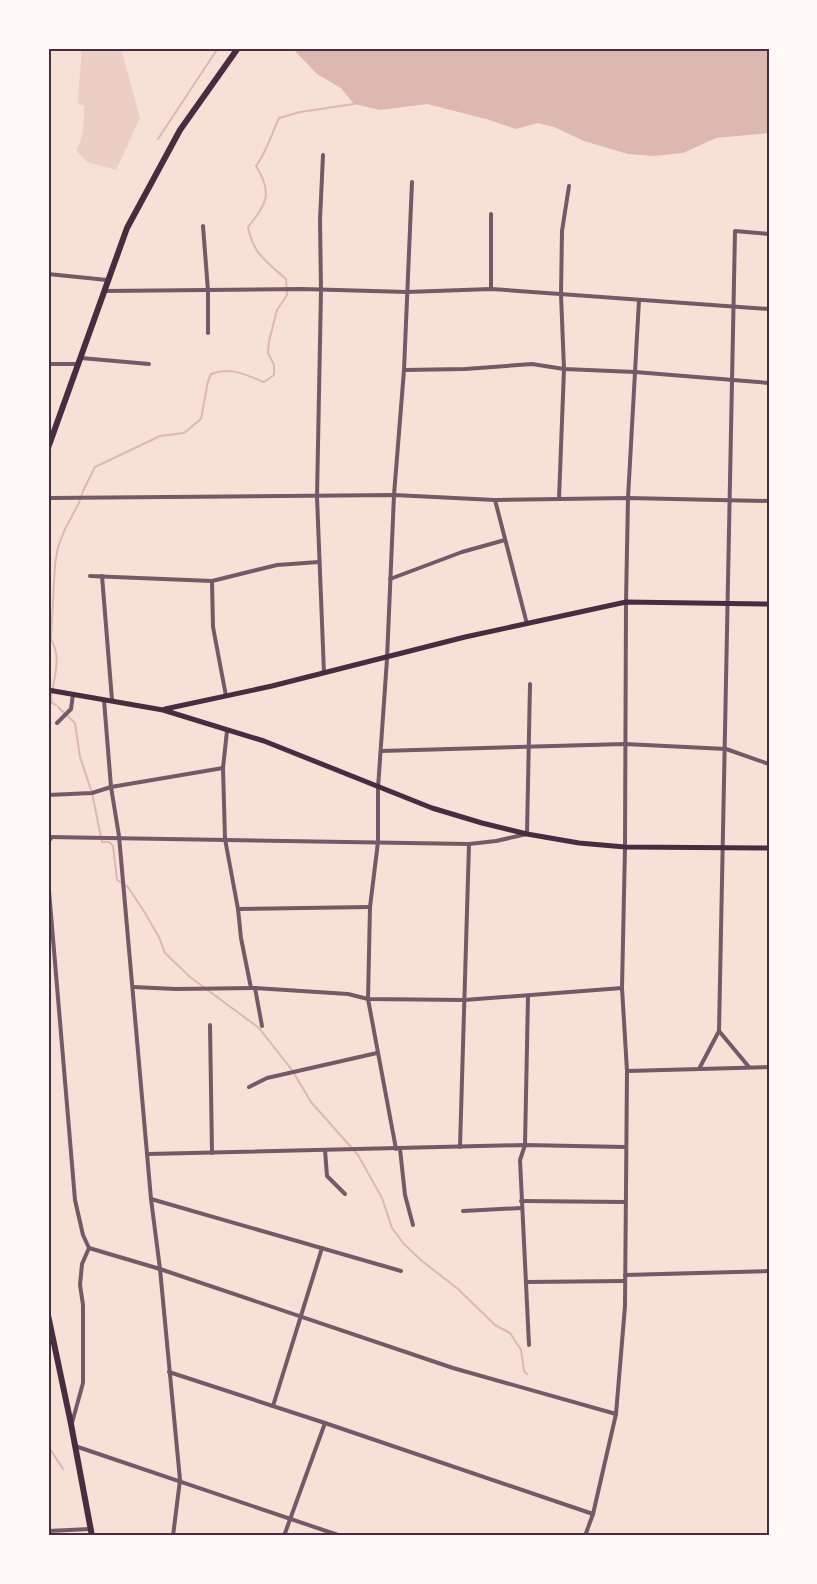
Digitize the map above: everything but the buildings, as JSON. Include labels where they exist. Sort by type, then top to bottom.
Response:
[{"type":"highway","points":[[48,448],[127,228],[169,149],[193,110],[238,48]]},
{"type":"highway","points":[[48,1315],[91,1532]]},
{"type":"main road","points":[[163,710],[226,697],[465,637],[627,602],[769,604]]},
{"type":"main road","points":[[48,690],[163,710],[264,741],[432,808],[527,834],[579,843],[626,847],[769,848]]},
{"type":"street","points":[[323,155],[320,220],[317,497],[324,673]]},
{"type":"street","points":[[412,182],[404,370],[394,495],[387,658],[378,788],[378,842],[370,908],[368,999],[405,1195],[413,1225]]},
{"type":"street","points":[[559,499],[564,369],[561,295],[562,231],[569,186]]},
{"type":"street","points":[[491,214],[491,289]]},
{"type":"street","points":[[203,226],[208,291],[208,333]]},
{"type":"street","points":[[699,1069],[719,1031],[735,231],[769,234]]},
{"type":"street","points":[[48,274],[107,280]]},
{"type":"street","points":[[103,291],[303,289],[407,292],[491,289],[769,309]]},
{"type":"street","points":[[585,1536],[593,1514],[616,1414],[621,1370],[625,1281],[627,1071],[622,988],[626,847],[628,498],[639,300]]},
{"type":"street","points":[[48,364],[79,361],[149,364]]},
{"type":"street","points":[[404,370],[465,369],[532,364],[564,369],[769,382]]},
{"type":"street","points":[[48,498],[394,495],[495,501],[628,498],[769,501]]},
{"type":"street","points":[[495,501],[527,624]]},
{"type":"street","points":[[390,579],[462,552],[506,540]]},
{"type":"street","points":[[90,576],[212,581],[277,565],[319,562]]},
{"type":"street","points":[[102,576],[112,700]]},
{"type":"street","points":[[212,581],[213,627],[226,697]]},
{"type":"street","points":[[48,842],[50,837],[118,836],[469,844],[527,834],[530,684]]},
{"type":"street","points":[[57,723],[71,709],[73,694]]},
{"type":"street","points":[[104,699],[180,1480],[173,1536]]},
{"type":"street","points":[[227,731],[223,768],[225,839],[241,938],[262,1026]]},
{"type":"street","points":[[381,751],[625,744],[726,749],[769,764]]},
{"type":"street","points":[[48,795],[92,793],[111,787],[223,768]]},
{"type":"street","points":[[460,1147],[469,844]]},
{"type":"street","points":[[48,879],[75,1200],[83,1235],[89,1248],[82,1264],[80,1286],[83,1305],[83,1383],[71,1424]]},
{"type":"street","points":[[238,909],[370,908]]},
{"type":"street","points":[[133,987],[253,988],[348,994],[368,999],[464,1000],[622,988]]},
{"type":"street","points":[[528,996],[525,1145],[520,1160],[529,1345]]},
{"type":"street","points":[[210,1025],[212,1152]]},
{"type":"street","points":[[719,1031],[750,1068]]},
{"type":"street","points":[[249,1087],[267,1078],[377,1053]]},
{"type":"street","points":[[627,1071],[769,1067]]},
{"type":"street","points":[[148,1154],[525,1145],[625,1147]]},
{"type":"street","points":[[325,1150],[327,1176],[345,1194]]},
{"type":"street","points":[[151,1199],[401,1270]]},
{"type":"street","points":[[521,1201],[625,1202]]},
{"type":"street","points":[[463,1211],[521,1208]]},
{"type":"street","points":[[89,1248],[160,1269],[453,1368],[616,1414]]},
{"type":"street","points":[[273,1406],[322,1248]]},
{"type":"street","points":[[625,1275],[769,1271]]},
{"type":"street","points":[[526,1282],[625,1281]]},
{"type":"street","points":[[169,1372],[593,1514]]},
{"type":"street","points":[[284,1536],[326,1423]]},
{"type":"street","points":[[75,1446],[341,1536]]},
{"type":"street","points":[[48,1531],[91,1532]]},
{"type":"shaded area","points":[[81,48],[121,48],[140,118],[116,170],[87,162],[76,150],[82,135],[84,118],[84,106],[78,103]]},
{"type":"shaded area","points":[[292,48],[769,48],[769,133],[716,138],[683,153],[654,156],[628,154],[584,141],[554,127],[538,123],[516,129],[427,104],[380,110],[354,104],[341,88],[317,74]]},
{"type":"waterway","points":[[158,139],[218,48]]},
{"type":"waterway","points":[[48,701],[51,698],[57,660],[51,640],[58,547],[95,467],[160,436],[184,433],[201,419],[211,374],[231,371],[264,382],[274,375],[274,365],[268,353],[269,341],[277,310],[287,295],[286,279],[262,257],[250,236],[248,227],[260,212],[266,198],[265,184],[256,166],[279,118],[300,112],[354,104]]},
{"type":"waterway","points":[[51,698],[52,703],[56,705]]},
{"type":"waterway","points":[[58,707],[75,723],[80,757],[92,793],[102,842],[109,842],[113,846],[117,880],[128,887],[159,937],[165,953],[190,977],[259,1028],[292,1070],[311,1102],[358,1155],[382,1198],[392,1228],[404,1244],[458,1289],[495,1325],[510,1333],[521,1350],[524,1371],[527,1374]]},
{"type":"waterway","points":[[48,1446],[63,1469]]}]
